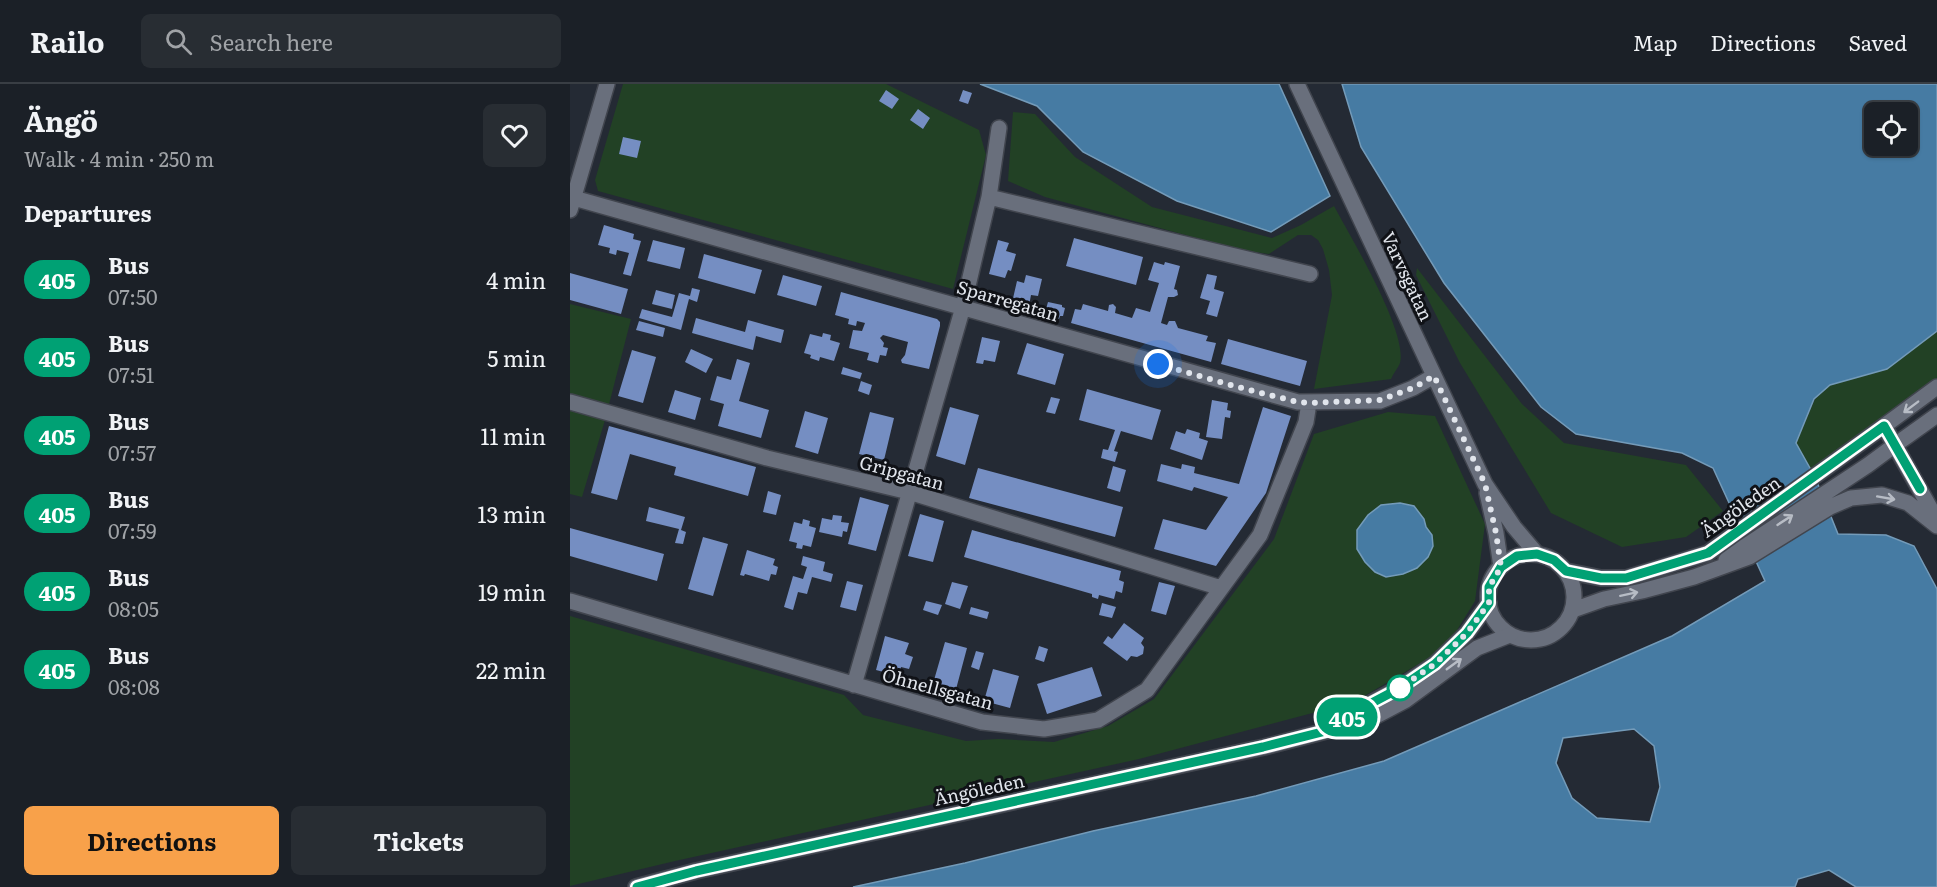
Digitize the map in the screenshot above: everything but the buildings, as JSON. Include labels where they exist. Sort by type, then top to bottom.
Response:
[{"type":"street","points":[[571,202],[607,84]]},
{"type":"street","name":"Varvsgatan","points":[[1297,84],[1485,484],[1514,527],[1537,554]]},
{"type":"street","points":[[854,685],[963,307],[989,197],[999,128]]},
{"type":"street","points":[[989,197],[1310,274]]},
{"type":"street","name":"Sparregatan","points":[[571,202],[963,307],[1245,389],[1298,402],[1380,400],[1413,388],[1434,376]]},
{"type":"street","name":"Ängöleden","points":[[636,887],[696,871],[1263,747],[1330,730],[1355,727],[1406,700],[1477,648],[1510,635],[1528,640],[1547,638],[1563,627],[1573,610],[1604,599],[1694,577],[1717,568],[1815,477],[1937,387]]},
{"type":"street","name":"Gripgatan","points":[[570,402],[767,458],[909,492],[1221,588]]},
{"type":"street","name":"Öhnellsgatan","points":[[570,601],[982,722],[1044,729],[1098,720],[1146,690],[1260,535],[1305,422],[1309,403]]},
{"type":"street","name":"Ängöleden","points":[[1537,554],[1554,560],[1566,571],[1601,578],[1626,578],[1708,553],[1743,546],[1828,500],[1895,445],[1937,415]]},
{"type":"street","points":[[1884,426],[1937,520]]},
{"type":"street","name":"Varvsgatan","points":[[1485,484],[1501,567]]},
{"type":"street","name":"Ängöleden","points":[[1828,500],[1882,495],[1908,503],[1937,526]]},
{"type":"street","points":[[1501,567],[1517,556],[1537,554]]},
{"type":"street","name":"Ängöleden","points":[[1330,730],[1349,715],[1400,688],[1435,664],[1467,633],[1489,603],[1489,587],[1501,567]]},
{"type":"street","points":[[1566,571],[1574,590],[1573,610]]},
{"type":"street","points":[[1489,603],[1496,622],[1510,635]]},
{"type":"green space","points":[[623,84],[886,84],[979,130],[986,155],[953,289],[598,191],[595,180]]},
{"type":"green space","points":[[1013,112],[1035,114],[1075,157],[1152,207],[1272,238],[1334,206],[1376,284],[1395,330],[1400,349],[1400,363],[1391,379],[1314,389],[1332,295],[1329,270],[1323,249],[1318,240],[1311,235],[1298,235],[1269,254],[1241,250],[1045,197],[1008,181]]},
{"type":"green space","points":[[1417,268],[1522,404],[1564,443],[1686,465],[1723,511],[1686,537],[1622,547],[1551,513],[1460,363],[1416,275]]},
{"type":"green space","points":[[570,304],[631,319],[582,497],[570,494]]},
{"type":"green space","points":[[1937,331],[1937,387],[1812,480],[1796,443],[1815,399],[1830,385],[1887,369]]},
{"type":"green space","points":[[1388,412],[1435,416],[1485,524],[1475,601],[1446,648],[1354,702],[1139,759],[570,886],[570,616],[844,695],[863,715],[966,741],[998,739],[1054,742],[1108,726],[1154,699],[1274,539],[1314,434]]},
{"type":"water","points":[[980,84],[1279,84],[1330,196],[1271,232],[1177,201],[1083,152],[1037,106]]},
{"type":"water","points":[[1342,84],[1937,84],[1937,331],[1887,369],[1830,385],[1814,399],[1796,443],[1815,477],[1838,534],[1886,535],[1914,546],[1937,589],[1937,887],[1856,887],[1829,870],[1798,879],[1795,887],[853,887],[1256,796],[1384,761],[1672,636],[1765,581],[1713,468],[1682,453],[1576,434],[1541,407],[1444,283],[1361,147]],"holes":[[[1634,729],[1654,746],[1660,787],[1650,822],[1597,818],[1572,798],[1556,763],[1563,738]]]},
{"type":"water","points":[[1400,503],[1414,506],[1424,519],[1432,535],[1433,546],[1428,557],[1417,568],[1403,574],[1386,577],[1375,572],[1365,562],[1357,549],[1357,530],[1368,515],[1381,505]]},
{"type":"bus line","name":"405","points":[[637,887],[696,871],[1263,747],[1330,730],[1349,715],[1400,688],[1435,664],[1467,633],[1489,603],[1489,587],[1501,567],[1517,556],[1537,554],[1554,560],[1566,571],[1601,578],[1626,578],[1708,553],[1884,426],[1920,489]]},
{"type":"route","points":[[1158,364],[1245,389],[1309,403],[1380,400],[1413,388],[1434,376],[1485,484],[1501,567],[1489,587],[1489,603],[1467,633],[1435,664],[1400,688]]}]
